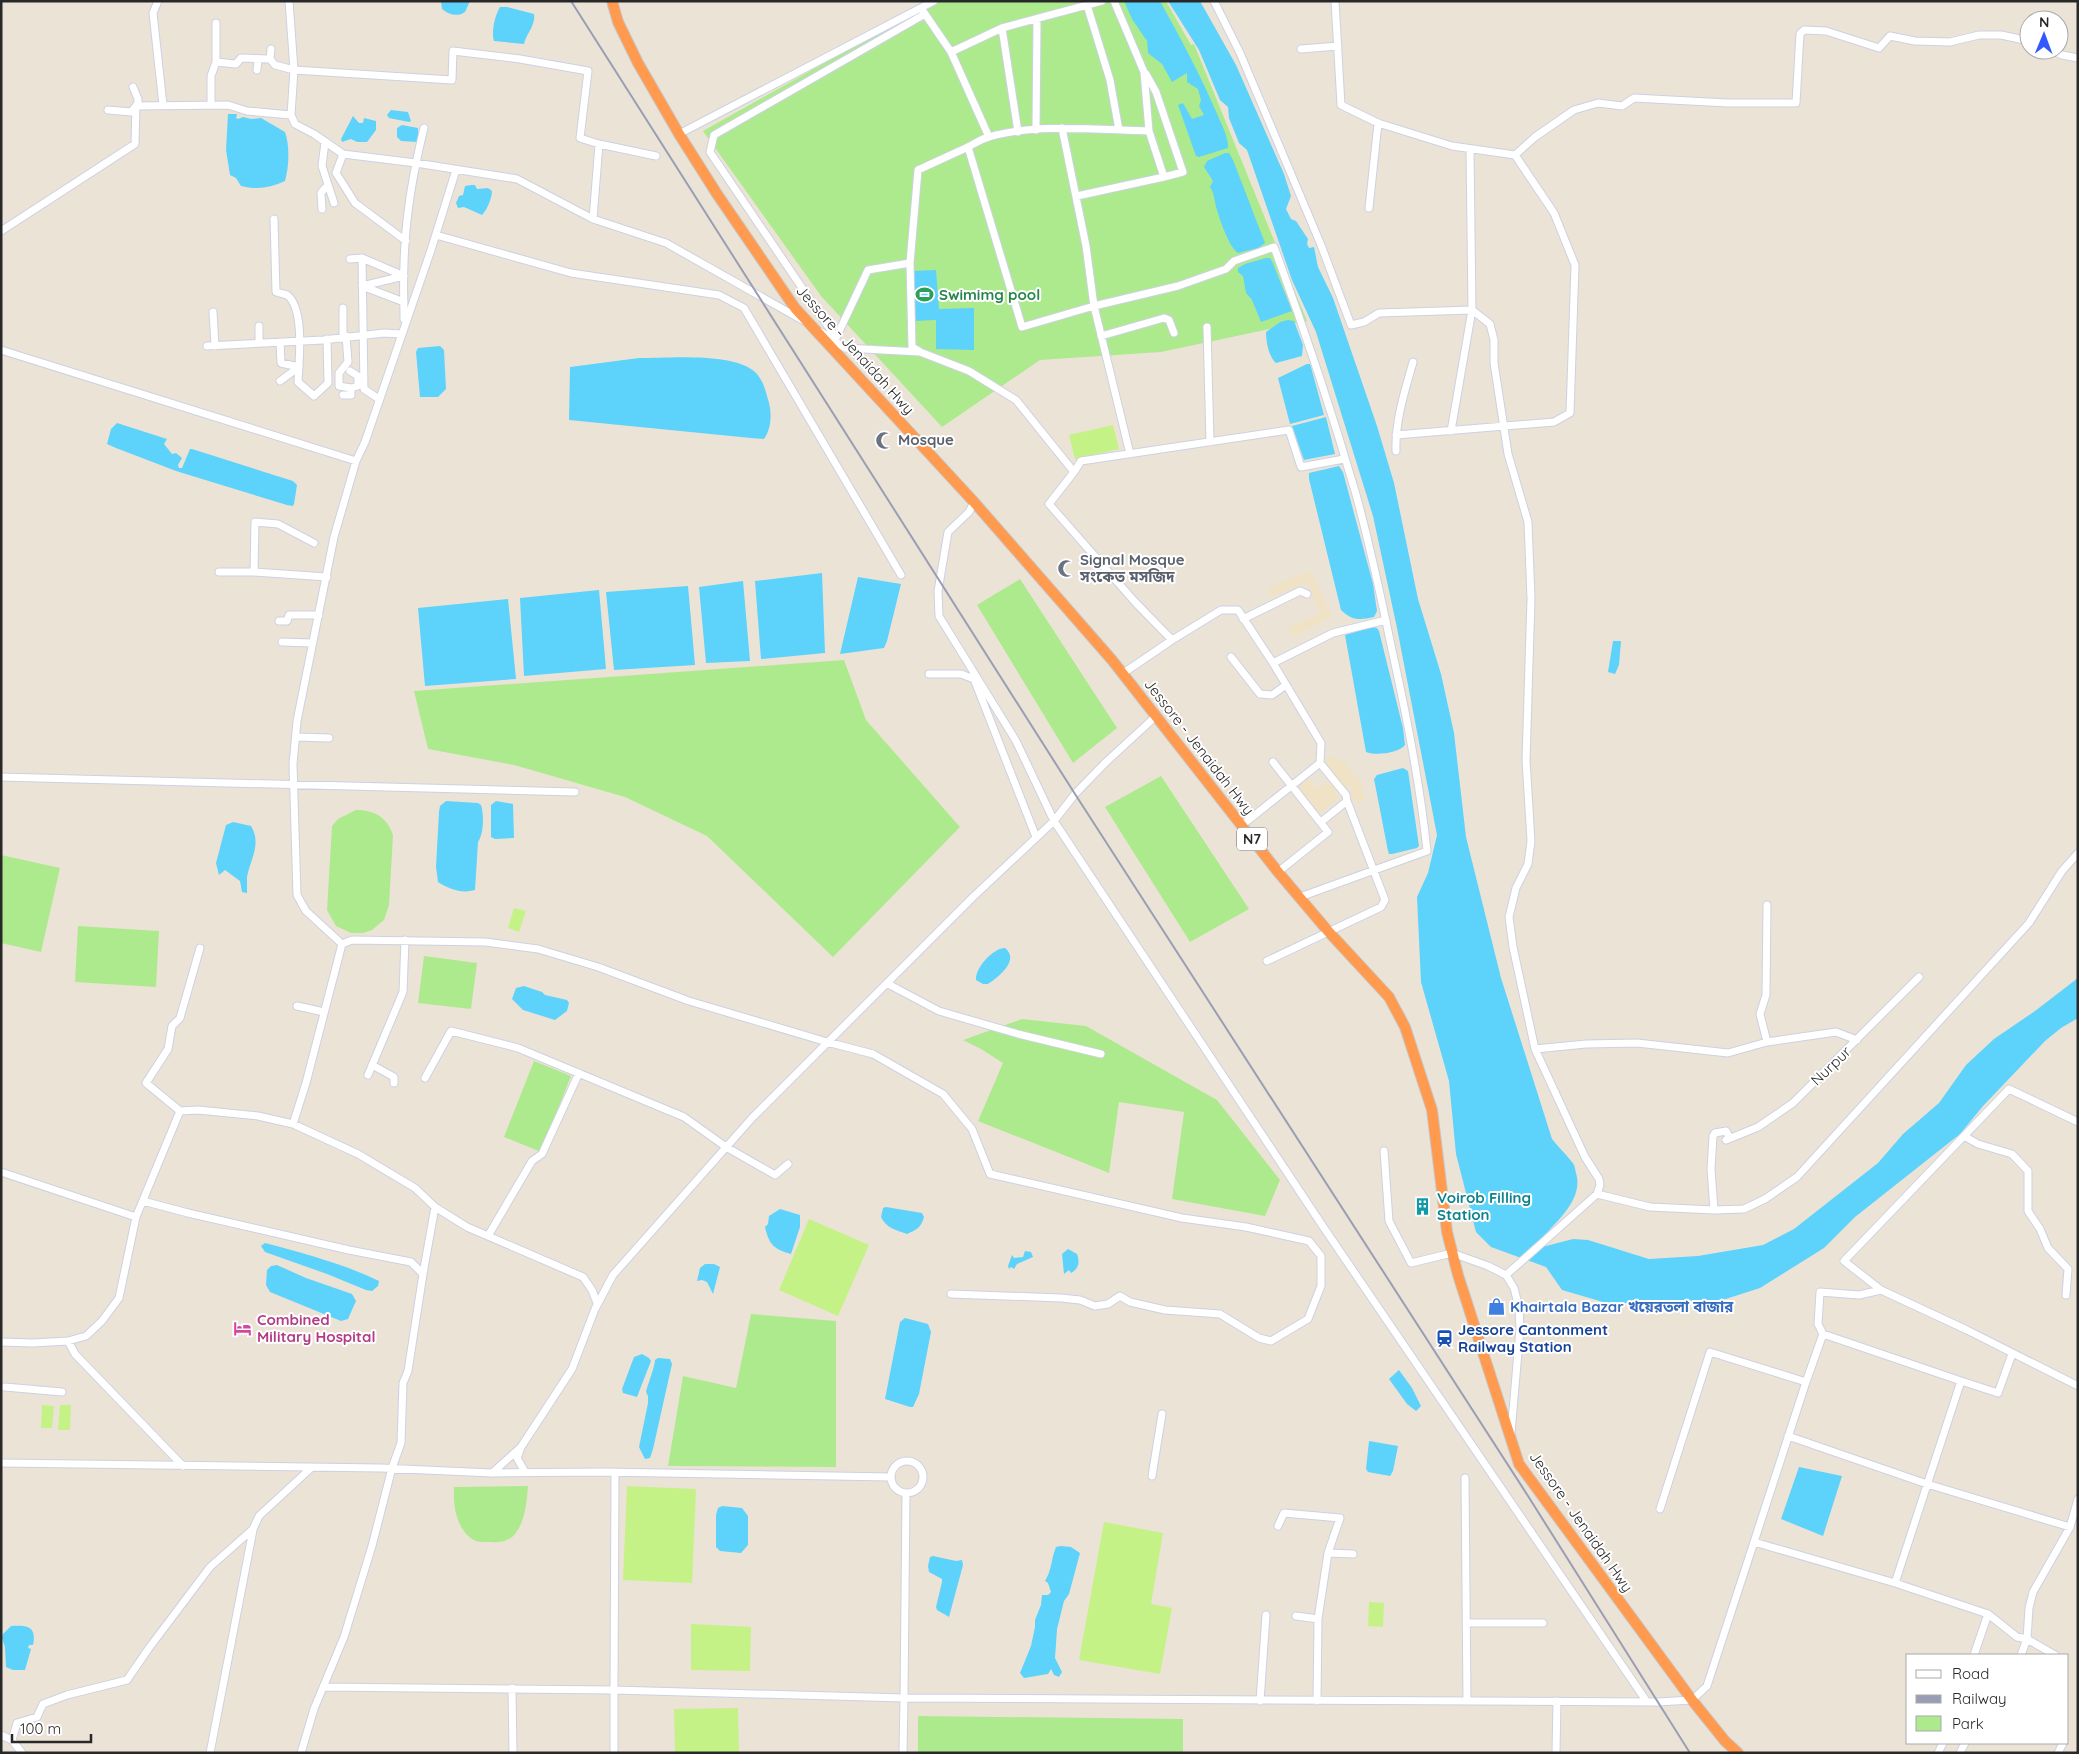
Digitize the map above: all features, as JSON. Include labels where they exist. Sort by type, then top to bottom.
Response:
[{"type":"highway","name":"Jessore - Jenaidah Hwy","points":[[612,1],[621,28],[638,63],[679,134],[717,194],[795,308],[974,502],[1122,674],[1241,826],[1328,932],[1389,997],[1405,1027],[1432,1110],[1447,1232],[1452,1253],[1519,1464],[1692,1700],[1725,1741],[1738,1753]]},
{"type":"street","points":[[158,1],[153,13],[163,105]]},
{"type":"street","points":[[290,1],[294,70],[291,115],[294,124],[343,154],[517,179],[594,219],[666,243],[807,322],[845,348],[920,352]]},
{"type":"street","points":[[910,263],[868,270],[836,338],[710,152],[714,135],[923,11],[934,1]]},
{"type":"street","points":[[952,52],[1002,28],[1102,1]]},
{"type":"street","points":[[1077,196],[1183,172],[1156,92],[1144,72],[1114,1]]},
{"type":"street","points":[[1214,1],[1240,53],[1321,245],[1351,325],[1364,322],[1379,313],[1472,310],[1490,324],[1494,340],[1494,363],[1508,454],[1528,522],[1531,600],[1526,760],[1531,841],[1528,864],[1516,888],[1509,918],[1513,947],[1535,1048],[1585,1157],[1599,1179],[1600,1185],[1597,1194],[1506,1275]]},
{"type":"street","points":[[1335,1],[1341,105],[1378,123],[1452,146],[1515,155],[1554,213],[1575,264],[1570,413],[1554,422],[1396,435]]},
{"type":"street","points":[[1088,5],[1110,80],[1119,130]]},
{"type":"street","points":[[679,134],[923,11]]},
{"type":"street","points":[[923,11],[952,52],[989,137]]},
{"type":"street","points":[[1036,130],[1037,19]]},
{"type":"street","points":[[211,104],[211,76],[216,62],[216,23]]},
{"type":"street","points":[[1002,28],[1018,132]]},
{"type":"street","points":[[1515,155],[1535,137],[1574,110],[1598,104],[1622,106],[1634,98],[1727,103],[1796,104],[1800,34],[1804,30],[1826,31],[1879,48],[1890,36],[1915,41],[1950,42],[1979,35],[2001,35],[2019,39]]},
{"type":"street","points":[[1301,49],[1338,46]]},
{"type":"street","points":[[270,59],[271,49]]},
{"type":"street","points":[[216,62],[236,64],[240,58],[270,59],[276,65],[294,70],[452,80],[453,52],[520,59],[588,70],[580,138],[656,156]]},
{"type":"street","points":[[257,70],[258,59]]},
{"type":"street","points":[[1144,72],[1149,131],[1164,177]]},
{"type":"street","points":[[1,232],[135,144],[138,99],[133,88]]},
{"type":"street","points":[[108,110],[131,112],[137,106],[211,104],[228,105],[247,111],[291,115]]},
{"type":"street","points":[[1369,208],[1378,123]]},
{"type":"street","points":[[404,324],[406,241],[416,163],[424,128]]},
{"type":"street","points":[[1074,472],[1016,400],[969,371],[920,352],[912,347],[910,263],[918,170],[989,137],[1018,132],[1062,128],[1149,131]]},
{"type":"street","points":[[1062,128],[1086,246],[1094,306],[1130,454]]},
{"type":"street","points":[[325,142],[322,166],[334,202]]},
{"type":"street","points":[[594,219],[599,144]]},
{"type":"street","points":[[968,147],[1022,327],[1094,306],[1178,286],[1226,269],[1234,261],[1274,247],[1330,407],[1355,491],[1407,718],[1423,812],[1427,851],[1300,897]]},
{"type":"street","points":[[1451,431],[1472,310],[1470,149]]},
{"type":"street","points":[[331,180],[336,173],[343,154]]},
{"type":"street","points":[[342,944],[306,911],[297,895],[294,764],[296,737],[312,642],[319,616],[334,537],[356,461],[365,442],[436,235],[456,170]]},
{"type":"street","points":[[336,173],[356,203],[406,241]]},
{"type":"street","points":[[322,209],[321,193],[325,188]]},
{"type":"street","points":[[274,218],[276,292],[287,295],[294,303],[299,314],[298,382],[314,396],[328,383],[327,339]]},
{"type":"street","points":[[436,235],[571,273],[719,295],[744,308],[901,575]]},
{"type":"street","points":[[350,259],[362,258],[404,276]]},
{"type":"street","points":[[362,258],[364,389],[379,399]]},
{"type":"street","points":[[362,286],[404,276]]},
{"type":"street","points":[[362,286],[404,302]]},
{"type":"street","points":[[339,386],[339,373],[348,362],[343,308]]},
{"type":"street","points":[[213,312],[211,346],[401,334]]},
{"type":"street","points":[[1101,336],[1164,318],[1169,320],[1174,333]]},
{"type":"street","points":[[259,326],[259,342]]},
{"type":"street","points":[[1207,327],[1210,442]]},
{"type":"street","points":[[280,342],[282,363],[299,367]]},
{"type":"street","points":[[1,350],[356,461]]},
{"type":"street","points":[[1396,451],[1396,435],[1403,398],[1414,362]]},
{"type":"street","points":[[280,380],[299,367]]},
{"type":"street","points":[[326,386],[351,388],[358,386],[358,376],[350,371]]},
{"type":"street","points":[[343,395],[351,395],[351,388]]},
{"type":"street","points":[[1172,640],[1135,602],[1048,504],[1081,461],[1288,430],[1301,467],[1344,459]]},
{"type":"street","points":[[974,502],[969,512],[948,532],[938,591],[939,616],[1016,740],[1054,821],[1324,1228],[1647,1702]]},
{"type":"street","points":[[254,572],[256,522],[278,524],[314,543]]},
{"type":"street","points":[[219,572],[254,572],[327,577]]},
{"type":"street","points":[[1243,618],[1300,591],[1307,594]]},
{"type":"street","points":[[1122,674],[1221,610],[1238,610],[1321,743],[1320,763],[1346,795],[1385,900],[1380,907],[1267,961]]},
{"type":"street","points":[[279,621],[287,621],[289,615],[319,616]]},
{"type":"street","points":[[1273,664],[1333,633],[1386,620]]},
{"type":"street","points":[[282,642],[312,642]]},
{"type":"street","points":[[1231,657],[1260,694],[1272,695],[1286,685]]},
{"type":"street","points":[[929,674],[961,674],[974,679],[1036,837]]},
{"type":"street","points":[[525,1472],[517,1458],[521,1447],[572,1369],[597,1303],[613,1274],[726,1147],[827,1042],[888,984],[973,897],[1054,821],[1075,794],[1155,717]]},
{"type":"street","points":[[296,737],[328,738]]},
{"type":"street","points":[[1273,762],[1328,832],[1278,872]]},
{"type":"street","points":[[1241,826],[1320,763]]},
{"type":"street","points":[[1,777],[575,792]]},
{"type":"street","points":[[1321,822],[1347,801]]},
{"type":"street","points":[[1597,1194],[1650,1207],[1714,1210],[1744,1209],[1765,1199],[1797,1177],[2029,923],[2062,871],[2078,853]]},
{"type":"street","points":[[1767,905],[1766,995],[1760,1014],[1767,1042]]},
{"type":"street","points":[[342,944],[352,940],[485,942],[538,949],[598,967],[689,1001],[873,1054],[943,1094],[972,1129],[990,1174],[1182,1218],[1246,1227],[1309,1241],[1321,1256],[1321,1286],[1308,1319],[1271,1341],[1259,1338],[1220,1314],[1165,1310],[1130,1302],[1120,1296],[1108,1304],[1095,1306],[1080,1300],[1061,1298],[951,1294]]},
{"type":"street","points":[[368,1075],[403,992],[405,940]]},
{"type":"street","points":[[293,1124],[342,944]]},
{"type":"street","points":[[200,948],[180,1018],[172,1026],[168,1049],[146,1083],[180,1111],[198,1110],[258,1116],[293,1124],[358,1154],[415,1188],[435,1207],[467,1227],[583,1277],[592,1290],[597,1303]]},
{"type":"street","name":"Nurpur","points":[[1714,1210],[1711,1169],[1714,1133],[1726,1131],[1728,1139],[1758,1127],[1793,1102],[1919,977]]},
{"type":"street","points":[[888,984],[939,1011],[1018,1034],[1100,1054]]},
{"type":"street","points":[[297,1006],[324,1012]]},
{"type":"street","points":[[425,1078],[450,1031],[518,1048],[684,1117],[726,1147],[775,1174],[788,1164]]},
{"type":"street","points":[[1535,1048],[1637,1043],[1728,1052],[1767,1042],[1836,1032],[1857,1040]]},
{"type":"street","points":[[372,1065],[394,1077],[394,1083]]},
{"type":"street","points":[[488,1236],[532,1161],[542,1154],[579,1073]]},
{"type":"street","points":[[2078,1122],[2009,1089],[1844,1261],[1881,1290],[2078,1386]]},
{"type":"street","points":[[1,1342],[33,1344],[68,1341],[86,1336],[102,1321],[119,1298],[136,1217],[180,1111]]},
{"type":"street","points":[[1964,1136],[1978,1144],[2012,1154],[2028,1172],[2028,1211],[2040,1229],[2048,1248],[2068,1269],[2066,1295]]},
{"type":"street","points":[[1384,1151],[1389,1221],[1411,1263],[1452,1253],[1488,1266],[1506,1275],[1517,1299],[1520,1329],[1510,1440]]},
{"type":"street","points":[[1,1172],[136,1217]]},
{"type":"street","points":[[144,1201],[349,1250],[412,1262],[423,1274]]},
{"type":"street","points":[[301,1753],[314,1709],[344,1637],[372,1546],[392,1468],[401,1443],[403,1383],[408,1371],[435,1207]]},
{"type":"street","points":[[1881,1290],[1858,1295],[1820,1292],[1818,1324],[1823,1334],[1998,1393],[2012,1354]]},
{"type":"street","points":[[323,1687],[512,1688],[904,1698],[1647,1702],[1692,1700],[1707,1686],[1823,1334]]},
{"type":"street","points":[[68,1341],[75,1354],[183,1466]]},
{"type":"street","points":[[1660,1508],[1710,1352],[1806,1382]]},
{"type":"street","points":[[1895,1583],[1961,1381]]},
{"type":"street","points":[[5,1387],[62,1392]]},
{"type":"street","points":[[1152,1476],[1162,1414]]},
{"type":"street","points":[[1788,1436],[1927,1484],[2070,1527]]},
{"type":"street","points":[[492,1473],[521,1447]]},
{"type":"street","points":[[907,1461],[919,1466],[923,1478],[922,1484],[912,1493],[906,1494],[895,1488],[890,1477],[892,1470],[901,1462],[907,1461]]},
{"type":"street","points":[[1,1463],[392,1468],[492,1473],[615,1472],[890,1477]]},
{"type":"street","points":[[210,1753],[253,1529],[260,1516],[311,1468]]},
{"type":"street","points":[[614,1753],[615,1472]]},
{"type":"street","points":[[1465,1478],[1467,1701]]},
{"type":"street","points":[[903,1753],[904,1507],[906,1494]]},
{"type":"street","points":[[2021,1654],[2027,1639],[2029,1608],[2033,1592],[2075,1520],[2078,1499]]},
{"type":"street","points":[[1278,1526],[1284,1512],[1340,1518],[1328,1553],[1318,1619],[1317,1701]]},
{"type":"street","points":[[12,1740],[16,1722],[37,1717],[43,1704],[67,1695],[127,1680],[210,1567],[253,1529]]},
{"type":"street","points":[[1754,1542],[1895,1583],[1988,1614],[2017,1637],[2027,1639],[2053,1654]]},
{"type":"street","points":[[1328,1553],[1353,1554]]},
{"type":"street","points":[[1974,1654],[1988,1614]]},
{"type":"street","points":[[1260,1701],[1266,1615]]},
{"type":"street","points":[[1296,1616],[1318,1619]]},
{"type":"street","points":[[1466,1623],[1543,1622]]},
{"type":"street","points":[[512,1688],[513,1753]]},
{"type":"street","points":[[1556,1753],[1557,1701]]},
{"type":"street","points":[[1,1735],[12,1740],[22,1753]]},
{"type":"shaded area","points":[[1308,571],[1310,574],[1312,573],[1332,617],[1293,637],[1288,628],[1320,613],[1307,582],[1271,597],[1267,589]]},
{"type":"shaded area","points":[[1333,755],[1339,763],[1343,760],[1364,787],[1361,789],[1367,797],[1358,804],[1349,793],[1353,789],[1350,785],[1345,787],[1342,783],[1337,786],[1338,790],[1335,792],[1339,798],[1317,815],[1296,789],[1309,778],[1317,789],[1326,782],[1328,785],[1337,779],[1324,762]]},
{"type":"green space","points":[[935,1],[1166,1],[1191,45],[1194,44],[1307,321],[1161,352],[1040,360],[942,427],[821,296],[703,131]]},
{"type":"green space","points":[[1113,425],[1119,449],[1075,459],[1069,435]]},
{"type":"green space","points":[[1020,579],[1117,728],[1073,763],[977,605]]},
{"type":"green space","points":[[844,660],[866,720],[960,827],[833,957],[707,836],[625,797],[514,765],[428,749],[414,691]]},
{"type":"green space","points":[[1161,776],[1249,909],[1190,942],[1105,807]]},
{"type":"green space","points":[[356,810],[369,811],[379,816],[387,824],[393,835],[389,905],[384,920],[372,930],[363,933],[351,933],[336,926],[327,910],[332,826],[338,819]]},
{"type":"green space","points":[[1,855],[60,868],[41,952],[1,943]]},
{"type":"green space","points":[[514,908],[526,911],[519,932],[508,928]]},
{"type":"green space","points":[[78,926],[159,931],[156,987],[75,982]]},
{"type":"green space","points":[[424,956],[477,963],[471,1009],[418,1003]]},
{"type":"green space","points":[[1022,1019],[1086,1026],[1217,1100],[1280,1180],[1265,1216],[1172,1199],[1184,1112],[1119,1102],[1109,1173],[978,1121],[1003,1063],[963,1040]]},
{"type":"green space","points":[[534,1061],[571,1076],[541,1152],[504,1137]]},
{"type":"green space","points":[[809,1219],[869,1245],[838,1316],[779,1290]]},
{"type":"green space","points":[[751,1314],[836,1321],[836,1467],[668,1466],[683,1376],[736,1388]]},
{"type":"green space","points":[[42,1405],[54,1406],[52,1428],[41,1428]]},
{"type":"green space","points":[[60,1405],[71,1405],[70,1430],[58,1430]]},
{"type":"green space","points":[[528,1486],[523,1517],[515,1534],[510,1538],[498,1542],[479,1542],[472,1539],[462,1529],[455,1508],[454,1487]]},
{"type":"green space","points":[[627,1486],[696,1489],[692,1583],[623,1580]]},
{"type":"green space","points":[[1104,1522],[1163,1533],[1151,1604],[1172,1608],[1160,1674],[1079,1660]]},
{"type":"green space","points":[[1369,1602],[1384,1603],[1383,1627],[1368,1626]]},
{"type":"green space","points":[[691,1624],[751,1627],[750,1671],[691,1670]]},
{"type":"green space","points":[[738,1708],[739,1753],[675,1753],[674,1709]]},
{"type":"green space","points":[[918,1716],[1183,1719],[1183,1753],[918,1753]]},
{"type":"water","points":[[441,1],[470,1],[465,12],[456,15],[442,9]]},
{"type":"water","points":[[1124,1],[1160,1],[1211,101],[1225,132],[1228,148],[1199,157],[1196,156],[1178,105],[1183,103],[1192,119],[1204,115],[1199,106],[1201,100],[1198,89],[1187,82],[1187,73],[1172,82],[1162,64],[1148,53],[1147,41],[1132,19]]},
{"type":"water","points":[[1168,1],[1200,1],[1236,65],[1284,174],[1291,196],[1286,209],[1291,219],[1296,221],[1308,239],[1307,244],[1309,248],[1314,247],[1318,267],[1333,298],[1377,426],[1394,483],[1418,599],[1441,674],[1454,733],[1466,837],[1501,978],[1552,1139],[1575,1167],[1577,1183],[1573,1201],[1541,1239],[1543,1245],[1546,1246],[1573,1239],[1588,1240],[1649,1259],[1698,1256],[1763,1245],[1794,1229],[1878,1163],[1903,1134],[1939,1103],[1966,1065],[1994,1039],[2078,978],[2078,1018],[2061,1028],[2045,1041],[1983,1106],[1960,1134],[1855,1217],[1824,1248],[1760,1288],[1710,1304],[1675,1305],[1603,1302],[1562,1290],[1546,1267],[1491,1247],[1476,1232],[1456,1154],[1449,1081],[1421,982],[1417,897],[1428,873],[1437,835],[1373,516],[1316,332],[1292,280],[1247,150],[1239,143],[1229,118],[1228,107],[1220,100],[1199,50]]},
{"type":"water","points":[[500,7],[534,14],[534,22],[524,44],[494,41],[494,24]]},
{"type":"water","points":[[391,110],[408,112],[411,121],[389,118],[387,115]]},
{"type":"water","points":[[228,114],[237,114],[236,118],[238,119],[243,117],[251,119],[261,118],[285,132],[288,156],[285,181],[269,187],[253,188],[241,186],[236,178],[230,175],[226,150]]},
{"type":"water","points":[[353,116],[359,123],[363,123],[364,118],[376,121],[376,130],[367,142],[357,142],[351,139],[342,142],[341,139]]},
{"type":"water","points":[[402,125],[418,128],[418,142],[401,141],[397,137],[397,128]]},
{"type":"water","points":[[1229,153],[1233,160],[1265,243],[1258,248],[1238,253],[1228,239],[1210,187],[1213,181],[1204,167],[1207,161]]},
{"type":"water","points":[[475,185],[477,189],[488,188],[492,191],[489,204],[482,215],[464,207],[458,208],[456,203],[459,196],[463,195],[465,186]]},
{"type":"water","points":[[1270,258],[1272,261],[1292,311],[1261,322],[1252,300],[1246,293],[1243,276],[1238,272],[1238,268]]},
{"type":"water","points":[[936,270],[939,309],[974,308],[974,350],[936,349],[936,320],[913,321],[911,271]]},
{"type":"water","points":[[1294,321],[1303,345],[1302,356],[1276,363],[1268,349],[1266,332],[1280,322]]},
{"type":"water","points":[[440,346],[444,350],[446,389],[438,397],[420,397],[416,352],[418,348]]},
{"type":"water","points":[[683,357],[717,359],[732,361],[755,372],[764,386],[770,408],[771,417],[764,439],[569,420],[570,367],[639,358]]},
{"type":"water","points":[[1310,364],[1324,415],[1290,424],[1278,378]]},
{"type":"water","points":[[1326,417],[1335,454],[1304,460],[1292,426]]},
{"type":"water","points":[[117,423],[167,439],[164,444],[172,454],[176,453],[182,458],[178,465],[179,468],[182,468],[190,449],[192,449],[293,481],[297,485],[294,504],[293,506],[287,505],[176,471],[107,444],[111,429]]},
{"type":"water","points":[[1339,466],[1343,472],[1373,584],[1377,611],[1374,617],[1364,619],[1356,619],[1341,610],[1309,479],[1309,473]]},
{"type":"water","points":[[822,573],[825,653],[761,659],[755,581]]},
{"type":"water","points":[[858,577],[901,584],[884,648],[840,654]]},
{"type":"water","points":[[743,581],[750,661],[706,663],[699,587]]},
{"type":"water","points":[[688,586],[695,665],[614,670],[606,592]]},
{"type":"water","points":[[599,590],[606,669],[524,676],[520,598]]},
{"type":"water","points":[[508,599],[516,679],[425,686],[418,608]]},
{"type":"water","points":[[1372,627],[1377,628],[1379,631],[1403,728],[1405,745],[1398,750],[1381,754],[1366,752],[1345,635]]},
{"type":"water","points":[[1613,641],[1621,641],[1619,665],[1615,674],[1608,672]]},
{"type":"water","points":[[1403,768],[1408,771],[1419,846],[1389,854],[1374,779],[1377,775]]},
{"type":"water","points":[[446,801],[478,803],[481,805],[483,824],[478,842],[475,890],[456,890],[438,882],[436,867],[439,812],[440,806]]},
{"type":"water","points":[[496,801],[513,804],[514,838],[495,839],[491,837],[491,805]]},
{"type":"water","points":[[233,822],[251,826],[254,833],[255,846],[247,877],[247,893],[242,892],[240,881],[225,870],[219,875],[216,863],[226,825]]},
{"type":"water","points":[[1005,948],[1010,958],[1002,973],[988,984],[983,984],[976,980],[978,970],[986,959],[995,951]]},
{"type":"water","points":[[524,986],[542,992],[545,995],[567,1000],[569,1003],[567,1011],[555,1020],[523,1010],[512,999],[516,988]]},
{"type":"water","points":[[883,1208],[922,1213],[924,1217],[918,1228],[907,1234],[892,1228],[883,1221],[881,1217]]},
{"type":"water","points":[[780,1209],[800,1215],[800,1227],[791,1254],[773,1245],[768,1238],[765,1227],[768,1224],[769,1216]]},
{"type":"water","points":[[265,1243],[352,1269],[379,1281],[378,1286],[372,1291],[366,1290],[265,1252],[261,1246]]},
{"type":"water","points":[[1068,1249],[1077,1254],[1078,1265],[1071,1273],[1069,1270],[1064,1274],[1062,1254]]},
{"type":"water","points":[[1025,1251],[1031,1252],[1033,1257],[1017,1264],[1014,1269],[1011,1267],[1009,1269],[1008,1266],[1012,1255],[1014,1258],[1023,1257]]},
{"type":"water","points":[[705,1264],[714,1264],[720,1267],[713,1294],[707,1282],[697,1281],[700,1268]]},
{"type":"water","points":[[277,1265],[306,1278],[352,1294],[356,1301],[348,1319],[341,1321],[270,1292],[266,1285],[267,1270],[271,1266]]},
{"type":"water","points":[[905,1318],[928,1324],[931,1332],[919,1394],[913,1407],[885,1399],[900,1322]]},
{"type":"water","points":[[642,1354],[651,1361],[637,1397],[623,1393],[622,1389],[634,1357]]},
{"type":"water","points":[[658,1358],[670,1359],[672,1364],[653,1449],[650,1458],[645,1459],[639,1447],[648,1403],[646,1392],[655,1360]]},
{"type":"water","points":[[1399,1370],[1412,1388],[1421,1406],[1416,1411],[1407,1404],[1389,1379]]},
{"type":"water","points":[[1369,1441],[1398,1446],[1393,1471],[1390,1476],[1368,1472],[1366,1469]]},
{"type":"water","points":[[1799,1467],[1842,1476],[1823,1536],[1781,1519]]},
{"type":"water","points":[[722,1506],[742,1508],[748,1516],[748,1545],[741,1553],[720,1551],[716,1547],[716,1515],[718,1508]]},
{"type":"water","points":[[1056,1547],[1071,1547],[1080,1553],[1057,1629],[1055,1658],[1062,1672],[1059,1677],[1054,1675],[1051,1669],[1048,1674],[1024,1678],[1020,1673],[1031,1646],[1035,1620],[1041,1605],[1042,1595],[1048,1595],[1051,1592],[1048,1583],[1045,1581]]},
{"type":"water","points":[[930,1557],[956,1561],[962,1560],[963,1565],[949,1617],[937,1610],[936,1607],[942,1579],[929,1572]]},
{"type":"water","points":[[11,1626],[30,1628],[34,1634],[33,1645],[29,1645],[28,1648],[31,1649],[25,1670],[13,1670],[6,1667],[5,1647],[2,1638],[3,1634]]},
{"type":"railway","points":[[571,1],[1075,794],[1528,1496],[1690,1753]]},
{"type":"place","name":"Swimimg pool","points":[[925,295]]},
{"type":"place","name":"Mosque","points":[[884,440]]},
{"type":"place","name":"Signal Mosque সংকেত মসজিদ","points":[[1066,569]]},
{"type":"place","name":"Voirob Filling Station","points":[[1423,1207]]},
{"type":"place","name":"Khairtala Bazar খয়েরতলা বাজার","points":[[1496,1307]]},
{"type":"place","name":"Combined Military Hospital","points":[[243,1329]]},
{"type":"place","name":"Jessore Cantonment Railway Station","points":[[1444,1339]]}]
